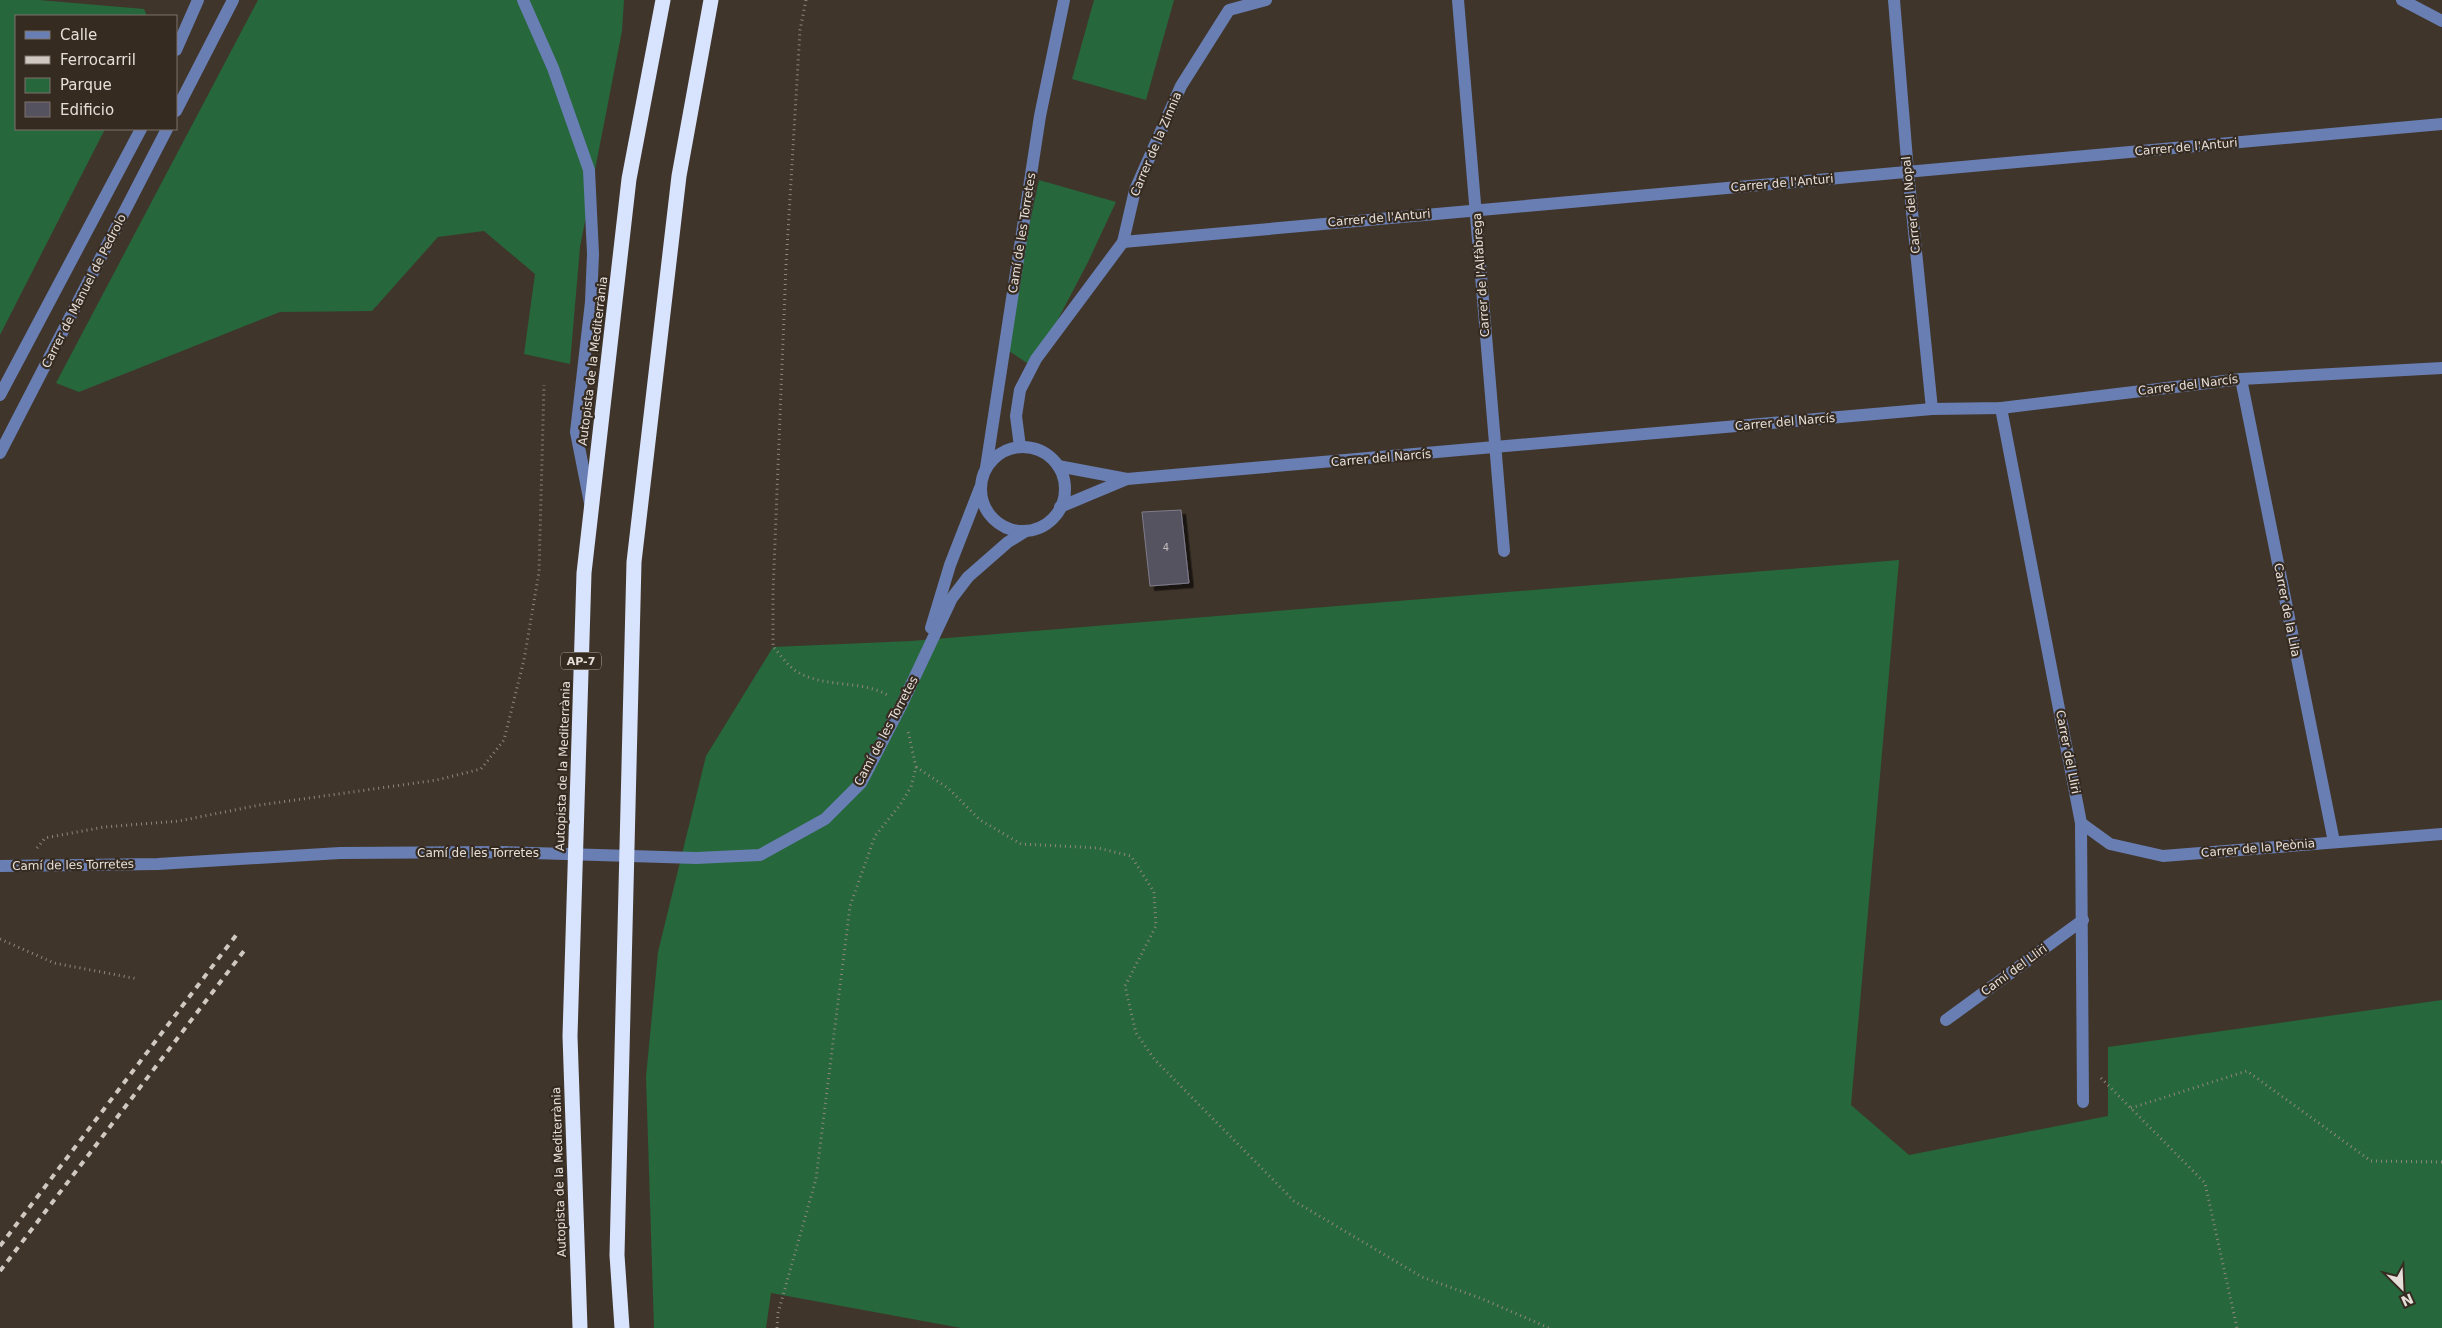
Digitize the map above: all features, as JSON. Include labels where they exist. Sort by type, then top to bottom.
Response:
[{"type":"highway","name":"Autopista de la Mediterrània","points":[[580,1328],[570,1036],[584,573],[629,179],[663,0]]},
{"type":"highway","points":[[622,1328],[617,1255],[634,562],[680,176],[711,0]]},
{"type":"street","points":[[178,45],[198,0]]},
{"type":"street","points":[[178,107],[233,0]]},
{"type":"street","points":[[523,0],[553,68],[589,170],[593,254],[591,302],[576,432],[591,510]]},
{"type":"street","name":"Camí de les Torretes","points":[[986,468],[1040,116],[1064,0]]},
{"type":"street","name":"Carrer de la Zinnia","points":[[1020,447],[1016,416],[1020,390],[1036,359],[1123,242],[1135,190],[1181,86],[1229,10],[1266,0]]},
{"type":"street","name":"Carrer de l'Alfàbrega","points":[[1458,0],[1504,550]]},
{"type":"street","name":"Carrer del Nopal","points":[[1894,0],[1908,172],[1932,410]]},
{"type":"street","points":[[2402,0],[2442,22]]},
{"type":"street","name":"Carrer de l'Anturi","points":[[1123,242],[2442,124]]},
{"type":"street","name":"Carrer de Manuel de Pedrolo","points":[[0,395],[140,130]]},
{"type":"street","name":"Carrer de Manuel de Pedrolo","points":[[0,453],[166,130]]},
{"type":"street","name":"Carrer del Narcís","points":[[1058,466],[1127,479],[1932,410],[2001,408],[2241,378],[2442,368]]},
{"type":"street","name":"Carrer de la Lila","points":[[2241,378],[2334,842]]},
{"type":"street","name":"Carrer del Lliri","points":[[2001,408],[2081,822],[2083,1102]]},
{"type":"street","points":[[1020,447],[1042,451],[1058,466],[1064,479],[1064,493],[1060,507],[1046,524],[1026,531],[1006,527],[989,514],[982,502],[980,488],[986,468],[1000,453],[1020,447]]},
{"type":"street","name":"Carrer del Narcís","points":[[1060,507],[1127,479]]},
{"type":"street","name":"Camí de les Torretes","points":[[919,666],[950,565],[980,488]]},
{"type":"street","name":"Camí de les Torretes","points":[[0,866],[158,864],[340,853],[501,852],[696,858],[760,855],[825,819],[860,784],[902,704],[952,598],[968,577],[1008,542],[1026,531]]},
{"type":"street","name":"Carrer de la Peònia","points":[[2081,822],[2110,844],[2163,856],[2442,834]]},
{"type":"street","points":[[0,856],[22,866]]},
{"type":"street","name":"Camí del Lliri","points":[[1946,1020],[2083,920]]},
{"type":"path","points":[[777,1328],[778,1313],[816,1179],[850,906],[875,836],[900,806],[911,787],[916,767],[902,704],[876,688],[817,679],[792,668],[773,647],[773,592],[786,265],[800,30],[806,0]]},
{"type":"path","points":[[22,866],[45,838],[104,827],[179,821],[260,805],[437,780],[481,769],[504,740],[524,660],[539,572],[544,386]]},
{"type":"path","points":[[916,767],[948,788],[980,820],[1021,844],[1098,848],[1131,856],[1154,892],[1156,926],[1125,986],[1136,1033],[1155,1060],[1294,1201],[1422,1277],[1480,1298],[1549,1328]]},
{"type":"path","points":[[0,939],[54,963],[138,979]]},
{"type":"path","points":[[2083,1059],[2205,1183],[2237,1328]]},
{"type":"path","points":[[2130,1108],[2248,1071],[2372,1161],[2442,1162]]},
{"type":"green space","points":[[0,0],[39,0],[144,9],[147,15],[15,15],[15,130],[104,130],[0,335]]},
{"type":"green space","points":[[258,0],[624,0],[622,31],[580,247],[570,364],[524,354],[535,274],[484,231],[438,237],[372,311],[280,312],[79,392],[56,383]]},
{"type":"green space","points":[[1094,0],[1174,0],[1146,100],[1072,79]]},
{"type":"green space","points":[[1039,180],[1116,202],[1088,262],[1033,367],[1003,347]]},
{"type":"green space","points":[[1899,560],[1851,1105],[1909,1155],[2108,1116],[2108,1047],[2442,1000],[2442,1328],[961,1328],[771,1293],[766,1328],[654,1328],[646,1077],[658,952],[706,756],[773,647],[911,641]]},
{"type":"building","points":[[1181,510],[1189,583],[1150,586],[1142,512]]},
{"type":"railway","points":[[0,1246],[237,934]]},
{"type":"railway","points":[[0,1271],[247,947]]}]
